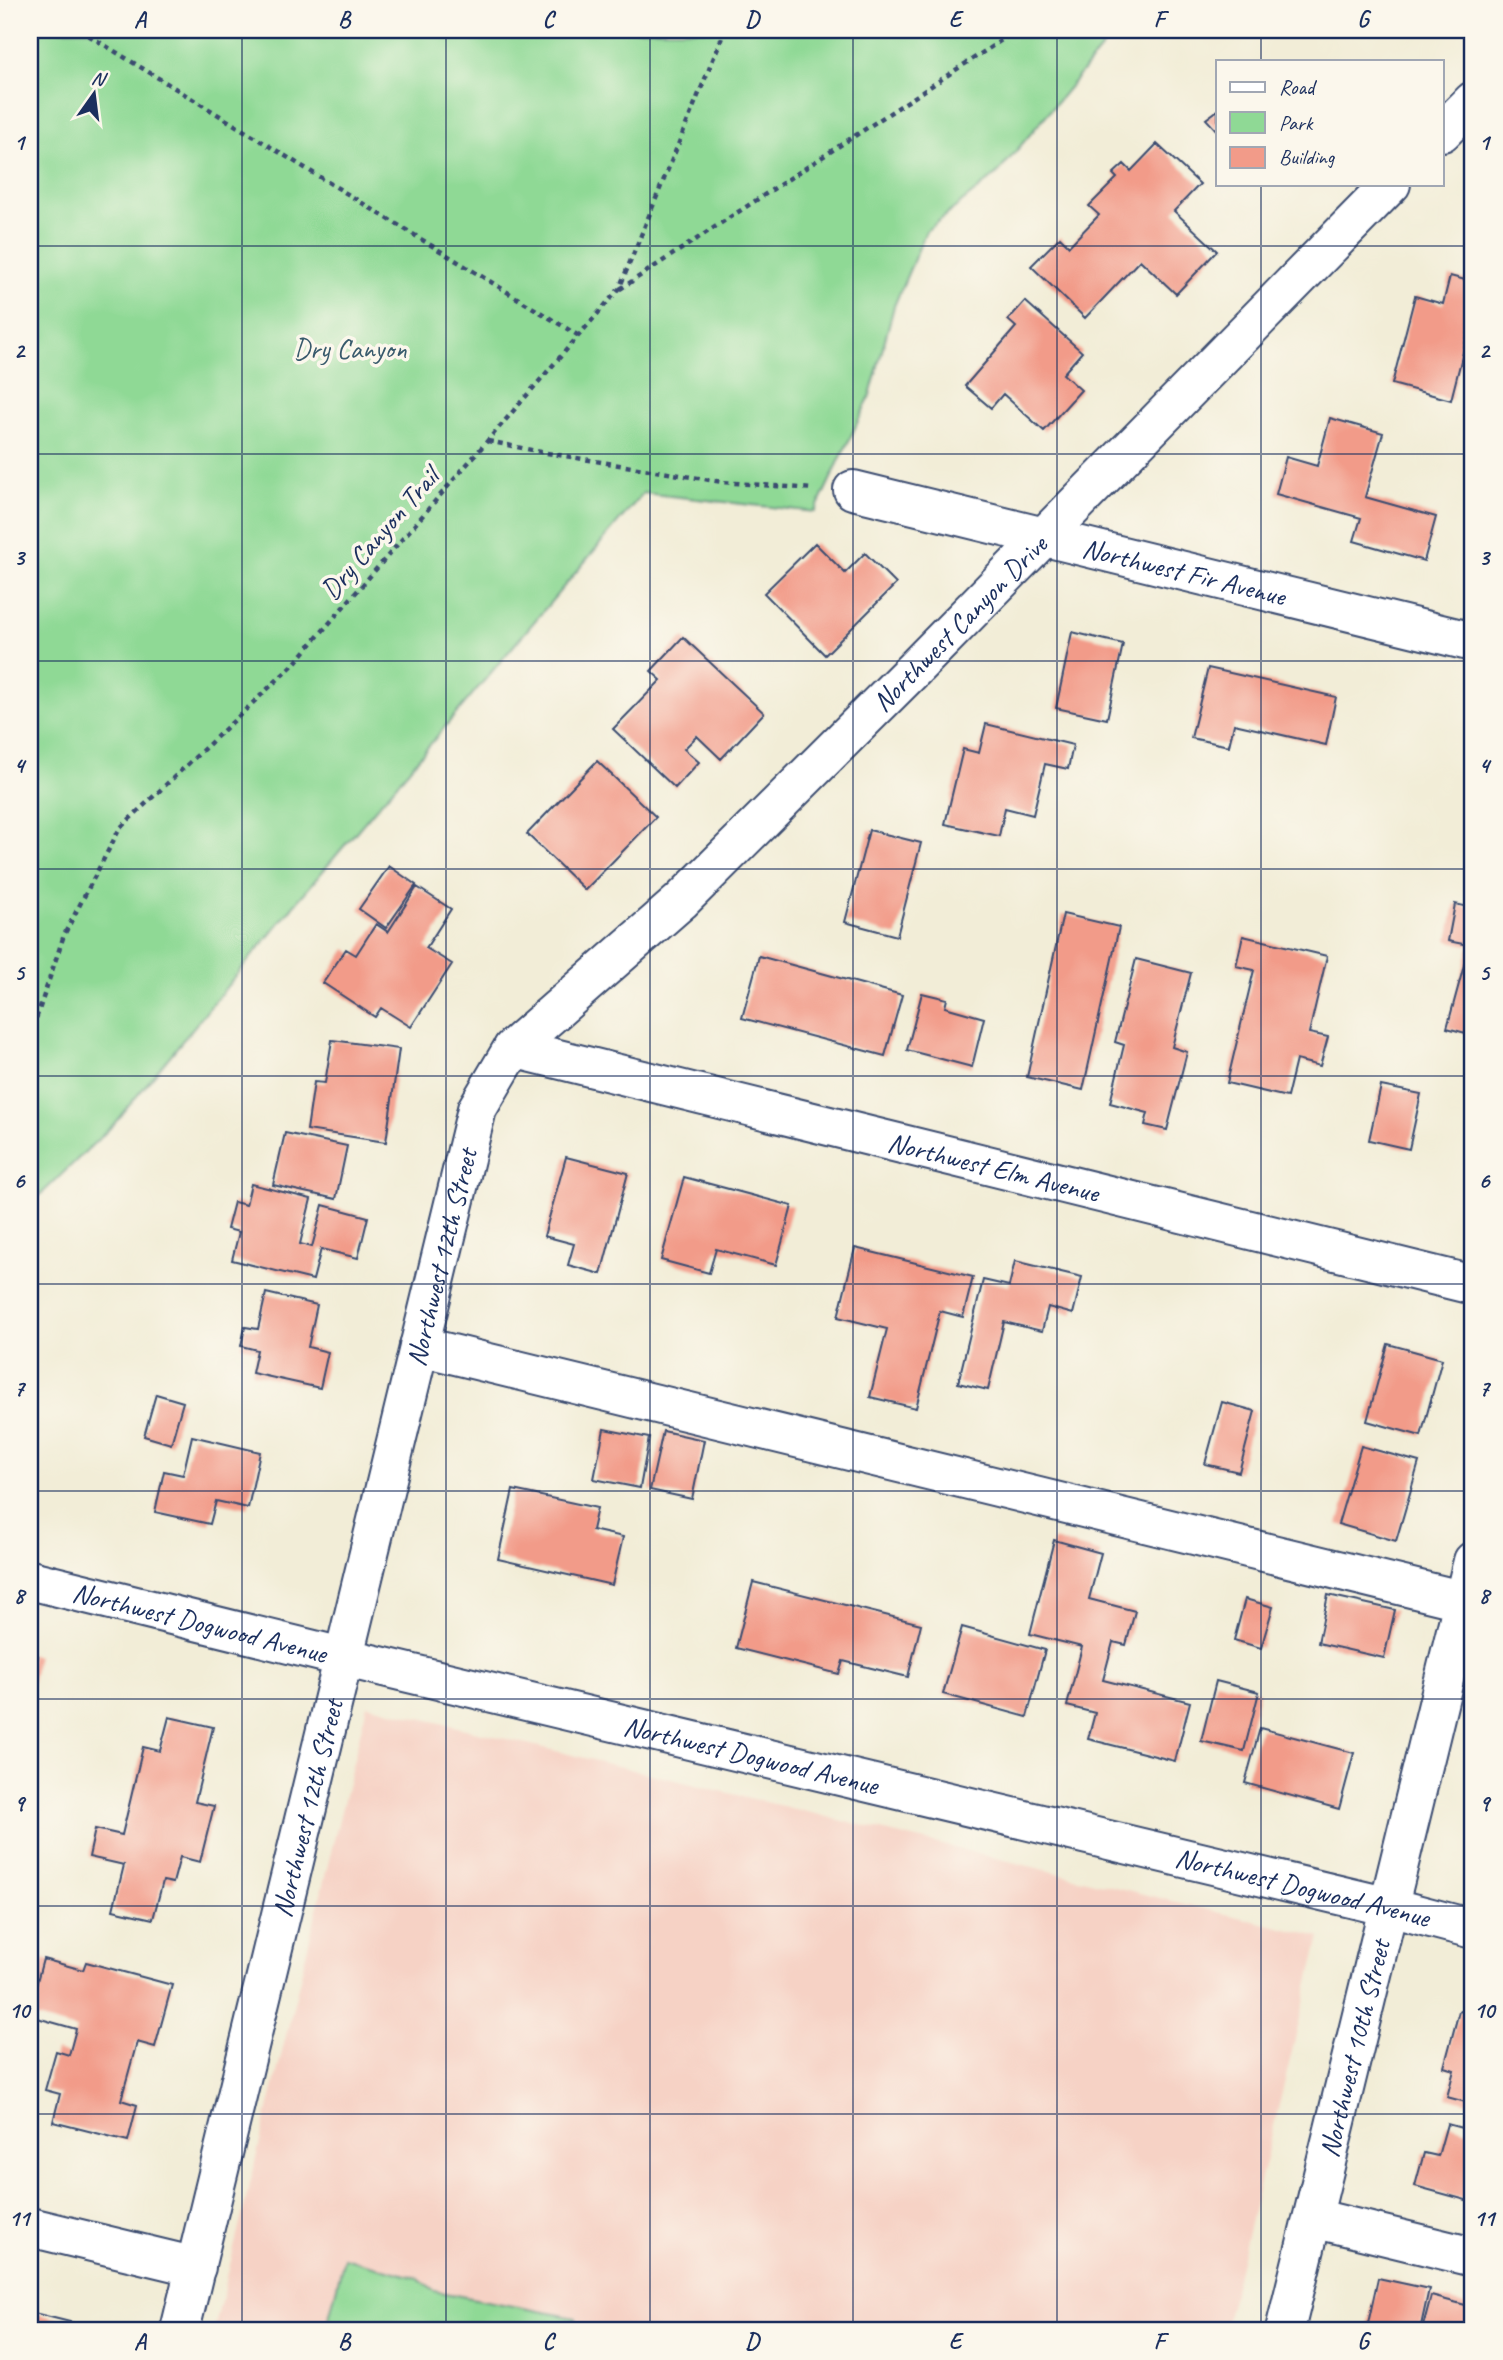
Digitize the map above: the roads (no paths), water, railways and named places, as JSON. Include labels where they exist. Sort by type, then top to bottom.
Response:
[{"type":"street","points":[[1444,130],[1473,101]]},
{"type":"street","name":"Northwest Canyon Drive","points":[[513,1048],[681,901],[913,670],[1389,186]]},
{"type":"street","name":"Northwest Fir Avenue","points":[[853,490],[1473,642]]},
{"type":"street","name":"Northwest Elm Avenue","points":[[513,1048],[1473,1285]]},
{"type":"street","name":"Northwest 12th Street","points":[[180,2330],[477,1109],[513,1048]]},
{"type":"street","points":[[419,1346],[1468,1601]]},
{"type":"street","name":"Northwest 10th Street","points":[[1285,2330],[1389,1907],[1468,1601],[1473,1561]]},
{"type":"street","name":"Northwest Dogwood Avenue","points":[[30,1580],[1473,1929]]},
{"type":"street","points":[[1313,2218],[1473,2258]]},
{"type":"street","points":[[30,2227],[195,2267]]},
{"type":"park label","name":"Dry Canyon","points":[[350,348]]}]
